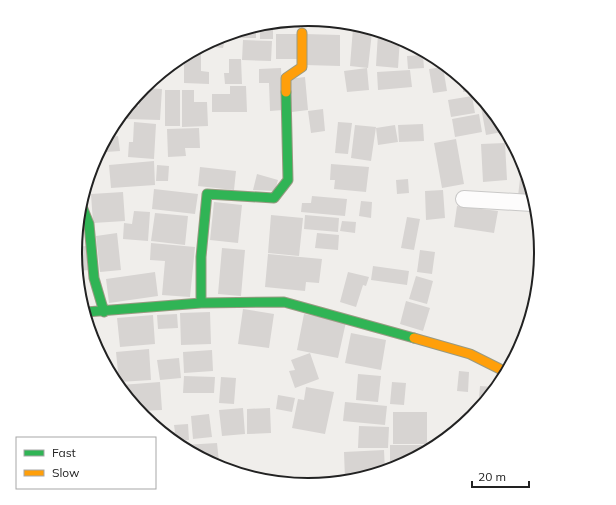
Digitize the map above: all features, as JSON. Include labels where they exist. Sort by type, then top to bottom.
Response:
[{"type":"street","points":[[201,303],[201,257],[207,194],[274,198],[288,180],[286,78],[302,67],[302,33]]},
{"type":"street","points":[[464,199],[529,202]]},
{"type":"street","points":[[85,214],[89,224],[94,278],[104,312]]},
{"type":"street","points":[[89,312],[201,303],[284,302],[470,354],[502,370]]},
{"type":"building","points":[[300,26],[300,28],[283,27]]},
{"type":"building","points":[[273,29],[273,39],[260,39],[260,31]]},
{"type":"building","points":[[353,30],[372,35],[368,68],[350,66]]},
{"type":"building","points":[[256,32],[256,38],[240,38],[240,37]]},
{"type":"building","points":[[276,34],[297,34],[297,59],[276,59]]},
{"type":"building","points":[[305,34],[340,35],[340,66],[305,65]]},
{"type":"building","points":[[378,37],[400,45],[398,68],[376,66]]},
{"type":"building","points":[[243,40],[272,41],[271,61],[242,60]]},
{"type":"building","points":[[224,42],[223,48],[213,47]]},
{"type":"building","points":[[201,53],[201,71],[209,72],[209,84],[184,83],[184,63]]},
{"type":"building","points":[[420,55],[423,57],[424,68],[408,69],[407,56]]},
{"type":"building","points":[[229,59],[241,59],[242,84],[225,84],[224,73],[229,73]]},
{"type":"building","points":[[281,68],[283,110],[270,111],[269,83],[259,83],[259,69]]},
{"type":"building","points":[[367,68],[369,90],[347,92],[344,71]]},
{"type":"building","points":[[439,68],[444,71],[447,91],[433,93],[429,69]]},
{"type":"building","points":[[410,70],[412,87],[378,90],[377,72]]},
{"type":"building","points":[[305,77],[308,110],[292,112],[288,79]]},
{"type":"building","points":[[230,86],[246,86],[247,112],[212,112],[212,94],[230,94]]},
{"type":"building","points":[[463,87],[468,92],[463,92]]},
{"type":"building","points":[[152,88],[162,89],[160,120],[127,119],[127,116],[136,106],[139,106],[139,102]]},
{"type":"building","points":[[165,90],[180,90],[180,126],[165,126]]},
{"type":"building","points":[[182,90],[194,90],[194,102],[207,102],[208,126],[182,127]]},
{"type":"building","points":[[472,96],[475,113],[451,117],[448,100]]},
{"type":"building","points":[[481,107],[488,115],[500,132],[486,135]]},
{"type":"building","points":[[323,109],[325,131],[311,133],[308,111]]},
{"type":"building","points":[[479,114],[482,132],[455,137],[452,119]]},
{"type":"building","points":[[134,122],[156,124],[154,159],[128,157],[129,142],[133,142]]},
{"type":"building","points":[[338,122],[352,123],[348,154],[335,153]]},
{"type":"building","points":[[423,124],[424,141],[399,142],[398,125]]},
{"type":"building","points":[[355,125],[376,127],[371,161],[351,158]]},
{"type":"building","points":[[395,125],[398,142],[378,145],[376,128]]},
{"type":"building","points":[[199,128],[200,148],[185,148],[186,156],[168,157],[167,129]]},
{"type":"building","points":[[118,136],[120,151],[106,152],[106,151],[114,137]]},
{"type":"building","points":[[456,139],[464,184],[442,188],[434,143]]},
{"type":"building","points":[[505,143],[507,180],[483,182],[481,144]]},
{"type":"building","points":[[154,161],[155,185],[111,188],[109,165]]},
{"type":"building","points":[[331,164],[369,167],[366,192],[334,189],[335,180],[330,180]]},
{"type":"building","points":[[157,165],[169,166],[168,181],[156,181]]},
{"type":"building","points":[[200,167],[236,171],[234,190],[198,186]]},
{"type":"building","points":[[257,174],[278,180],[275,191],[253,190]]},
{"type":"building","points":[[408,179],[409,193],[397,194],[396,180]]},
{"type":"building","points":[[520,179],[522,179],[528,197],[518,196]]},
{"type":"building","points":[[154,189],[198,194],[195,214],[152,209]]},
{"type":"building","points":[[443,190],[445,218],[426,220],[425,191]]},
{"type":"building","points":[[123,192],[125,221],[93,223],[91,194]]},
{"type":"building","points":[[312,196],[347,199],[345,216],[301,212],[302,203],[311,203]]},
{"type":"building","points":[[361,201],[372,202],[371,218],[359,216]]},
{"type":"building","points":[[214,202],[242,205],[238,243],[210,240]]},
{"type":"building","points":[[457,206],[498,211],[494,233],[454,227]]},
{"type":"building","points":[[134,211],[150,212],[148,241],[123,239],[124,223],[132,224]]},
{"type":"building","points":[[155,213],[188,216],[185,245],[151,241]]},
{"type":"building","points":[[271,215],[303,218],[299,256],[268,253]]},
{"type":"building","points":[[305,215],[339,218],[338,232],[304,229]]},
{"type":"building","points":[[407,217],[420,219],[414,250],[401,248]]},
{"type":"building","points":[[342,221],[356,222],[355,233],[340,231]]},
{"type":"building","points":[[117,233],[121,270],[100,272],[96,236]]},
{"type":"building","points":[[317,233],[339,235],[338,250],[315,248]]},
{"type":"building","points":[[151,243],[195,247],[190,297],[162,295],[165,261],[150,260]]},
{"type":"building","points":[[82,246],[86,246],[88,270],[82,271]]},
{"type":"building","points":[[222,248],[245,250],[241,296],[218,294]]},
{"type":"building","points":[[420,250],[435,252],[432,274],[417,272]]},
{"type":"building","points":[[268,254],[322,259],[319,283],[306,282],[305,291],[265,287]]},
{"type":"building","points":[[373,266],[409,271],[407,285],[371,280]]},
{"type":"building","points":[[155,272],[158,296],[109,303],[106,279]]},
{"type":"building","points":[[348,272],[369,277],[366,286],[363,285],[356,307],[340,302]]},
{"type":"building","points":[[416,276],[433,281],[427,304],[409,299]]},
{"type":"building","points":[[406,301],[430,308],[423,331],[400,324]]},
{"type":"building","points":[[243,309],[274,314],[269,348],[238,344]]},
{"type":"building","points":[[210,312],[211,344],[181,345],[180,313]]},
{"type":"building","points":[[177,314],[178,328],[158,329],[157,315]]},
{"type":"building","points":[[304,314],[346,322],[338,358],[297,350]]},
{"type":"building","points":[[153,315],[155,344],[120,347],[117,318]]},
{"type":"building","points":[[351,333],[386,340],[381,370],[345,363]]},
{"type":"building","points":[[149,349],[151,380],[123,382],[118,376],[116,352]]},
{"type":"building","points":[[212,350],[213,371],[184,373],[183,352]]},
{"type":"building","points":[[310,353],[319,379],[295,388],[289,371],[295,370],[291,360]]},
{"type":"building","points":[[179,358],[181,378],[160,380],[157,360]]},
{"type":"building","points":[[459,371],[469,372],[468,392],[457,391]]},
{"type":"building","points":[[358,374],[381,376],[378,402],[356,400]]},
{"type":"building","points":[[184,376],[215,377],[214,393],[183,393]]},
{"type":"building","points":[[221,377],[236,378],[234,404],[219,403]]},
{"type":"building","points":[[160,382],[162,410],[146,411],[124,385]]},
{"type":"building","points":[[392,382],[406,383],[404,405],[390,404]]},
{"type":"building","points":[[480,386],[490,387],[488,390],[479,401]]},
{"type":"building","points":[[306,387],[334,392],[325,434],[292,428],[298,399],[304,400]]},
{"type":"building","points":[[278,395],[295,398],[292,412],[276,409]]},
{"type":"building","points":[[345,402],[387,406],[385,425],[343,421]]},
{"type":"building","points":[[243,408],[245,434],[222,436],[219,410]]},
{"type":"building","points":[[270,408],[271,433],[247,434],[247,409]]},
{"type":"building","points":[[393,412],[427,412],[427,444],[393,444]]},
{"type":"building","points":[[209,414],[212,437],[193,439],[191,416]]},
{"type":"building","points":[[188,424],[189,440],[182,441],[171,432],[175,432],[174,425]]},
{"type":"building","points":[[359,426],[389,427],[388,448],[358,448]]},
{"type":"building","points":[[217,443],[219,461],[208,456],[188,445]]},
{"type":"building","points":[[390,445],[422,445],[423,448],[421,449],[390,464]]},
{"type":"building","points":[[384,450],[385,466],[345,476],[344,452]]},
{"type":"traffic: fast","points":[[201,303],[201,257],[207,194],[274,198],[288,180],[286,92]]},
{"type":"traffic: fast","points":[[85,214],[89,224],[94,278],[104,312]]},
{"type":"traffic: fast","points":[[89,312],[201,303],[284,302],[414,338]]},
{"type":"traffic: slow","points":[[286,92],[286,78],[302,67],[302,33]]},
{"type":"traffic: slow","points":[[414,338],[470,354],[502,370]]}]
